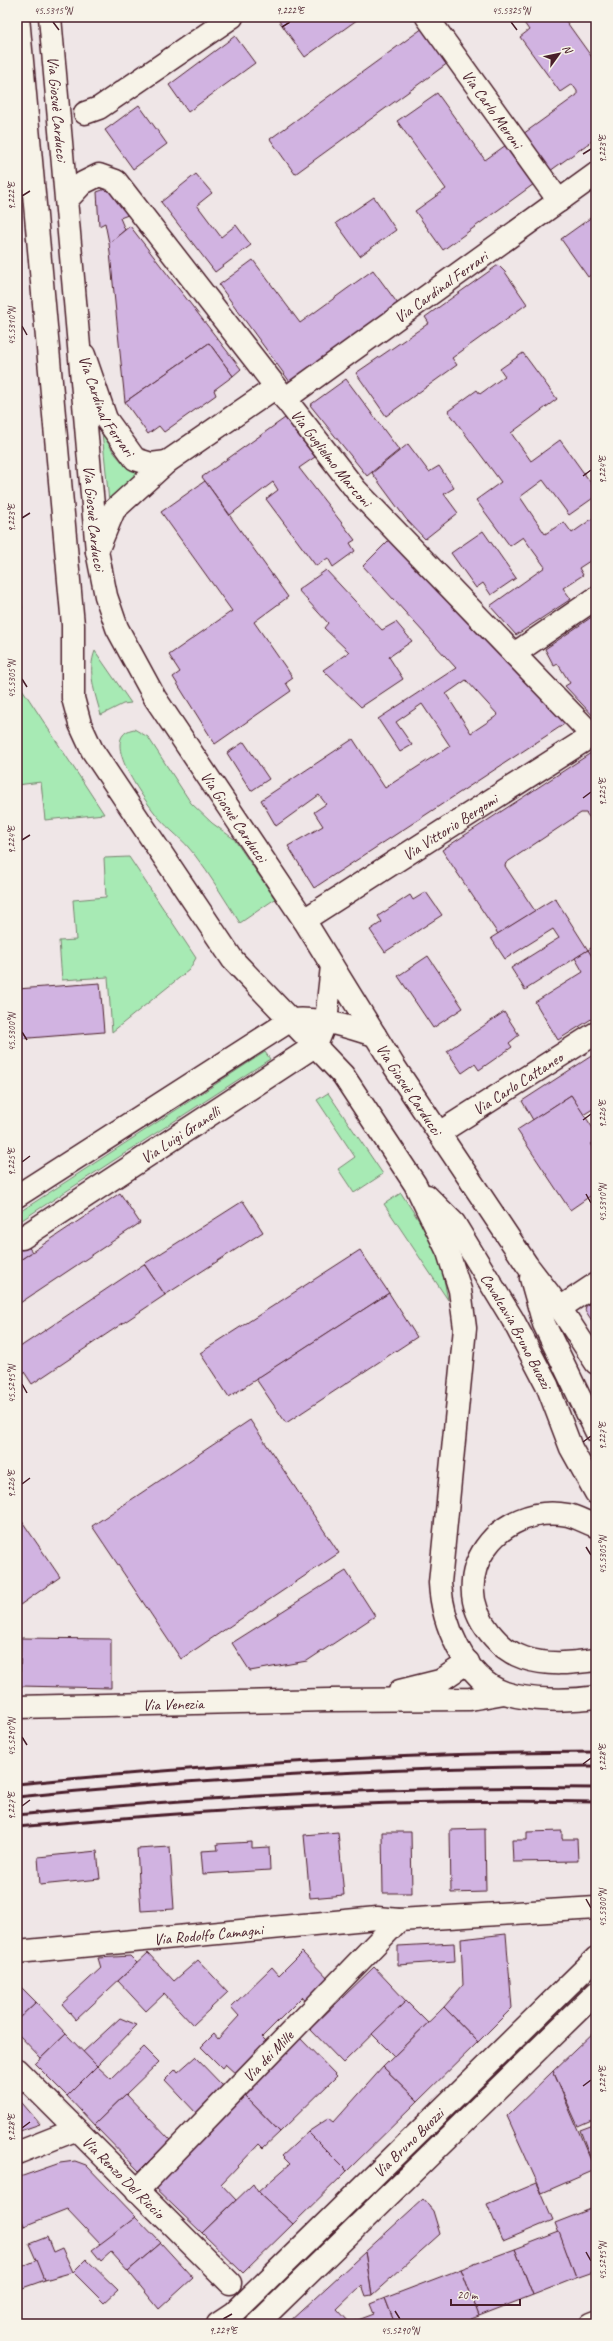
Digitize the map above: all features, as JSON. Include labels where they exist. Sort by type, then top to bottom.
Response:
[{"type":"street","name":"Via Giosuè Carducci","points":[[18,17],[73,625],[73,698],[80,724],[92,750],[233,960],[316,1045],[343,1075],[415,1184]]},
{"type":"street","name":"Via Giosuè Carducci","points":[[50,17],[67,200],[96,551],[109,606],[129,653],[155,698],[304,920],[375,1035],[439,1133],[527,1265],[560,1308],[596,1363]]},
{"type":"street","points":[[86,113],[99,108],[232,17]]},
{"type":"street","name":"Via Carlo Meroni","points":[[427,17],[559,201]]},
{"type":"street","name":"Via Cardinal Ferrari","points":[[96,551],[114,510],[168,462],[281,393],[596,174]]},
{"type":"street","name":"Via Guglielmo Marconi","points":[[67,200],[83,183],[99,175],[116,181],[356,490],[595,736]]},
{"type":"street","name":"Via Cardinal Ferrari","points":[[79,341],[106,419],[134,459],[151,464],[168,462]]},
{"type":"street","points":[[514,654],[596,598]]},
{"type":"street","name":"Via Vittorio Bergomi","points":[[304,920],[595,736]]},
{"type":"street","points":[[316,1045],[326,1021],[332,966]]},
{"type":"street","points":[[17,1196],[291,1020],[308,1019],[326,1021],[375,1035]]},
{"type":"street","name":"Via Carlo Cattaneo","points":[[439,1133],[596,1033]]},
{"type":"street","name":"Via Luigi Granelli","points":[[22,1238],[316,1045]]},
{"type":"street","points":[[415,1184],[448,1252],[460,1290],[465,1328],[440,1583],[446,1621],[452,1637],[468,1662],[481,1676],[504,1692],[522,1697],[580,1700],[596,1697]]},
{"type":"street","name":"Cavalcavia Bruno Buozzi","points":[[415,1184],[454,1223],[513,1320],[547,1385],[571,1448],[596,1493]]},
{"type":"street","name":"Cavalcavia Bruno Buozzi","points":[[527,1265],[544,1324],[596,1431]]},
{"type":"street","points":[[560,1308],[596,1284]]},
{"type":"street","points":[[596,1526],[568,1515],[546,1515],[529,1517],[505,1527],[494,1536],[484,1550],[472,1576],[472,1595],[477,1613],[485,1628],[498,1643],[510,1652],[525,1659],[561,1664],[596,1660]]},
{"type":"street","name":"Via Venezia","points":[[329,1700],[421,1686],[440,1681],[468,1662]]},
{"type":"street","name":"Via Venezia","points":[[17,1707],[329,1700],[470,1699],[504,1692]]},
{"type":"street","name":"Via Rodolfo Camagni","points":[[17,1952],[377,1918],[399,1920],[596,1908]]},
{"type":"street","name":"Via dei Mille","points":[[137,2191],[399,1920]]},
{"type":"street","name":"Via Bruno Buozzi","points":[[218,2324],[233,2314],[281,2268],[596,1958]]},
{"type":"street","name":"Via Bruno Buozzi","points":[[257,2324],[596,1993]]},
{"type":"street","name":"Via Renzo Del Riccio","points":[[17,2070],[230,2283]]},
{"type":"street","points":[[17,2153],[76,2130]]},
{"type":"street","points":[[591,2324],[596,2322]]},
{"type":"green space","points":[[102,432],[110,447],[119,458],[130,468],[145,476],[109,502]]},
{"type":"green space","points":[[95,651],[131,703],[123,704],[101,715],[94,691],[92,675]]},
{"type":"green space","points":[[17,681],[104,814],[45,820],[41,782],[17,785]]},
{"type":"green space","points":[[134,729],[148,737],[191,803],[212,823],[234,839],[275,899],[240,923],[194,854],[186,844],[158,817],[144,798],[127,770],[120,744],[124,734]]},
{"type":"green space","points":[[129,857],[196,958],[189,970],[112,1032],[108,977],[62,980],[59,941],[76,940],[73,900],[106,897],[104,858]]},
{"type":"green space","points":[[265,1052],[270,1059],[22,1220],[18,1213]]},
{"type":"green space","points":[[328,1093],[383,1174],[354,1193],[338,1169],[355,1157],[317,1100]]},
{"type":"green space","points":[[401,1193],[429,1236],[441,1264],[448,1300],[384,1204]]},
{"type":"building","points":[[285,17],[361,17],[305,57],[279,21]]},
{"type":"building","points":[[520,17],[563,17],[596,63],[596,138],[550,171],[523,134],[577,95],[577,91],[572,84],[560,92],[520,37],[529,30]]},
{"type":"building","points":[[423,28],[448,63],[295,174],[270,139]]},
{"type":"building","points":[[235,36],[255,63],[188,112],[169,85]]},
{"type":"building","points":[[437,93],[485,160],[506,145],[534,184],[443,250],[415,211],[446,189],[397,121]]},
{"type":"building","points":[[139,105],[167,144],[133,169],[105,130]]},
{"type":"building","points":[[196,174],[212,193],[197,205],[221,237],[236,225],[251,245],[215,272],[161,202]]},
{"type":"building","points":[[108,188],[128,215],[120,218],[125,230],[109,243],[105,223],[99,226],[97,192]]},
{"type":"building","points":[[374,197],[396,230],[360,256],[336,223]]},
{"type":"building","points":[[596,214],[596,271],[588,277],[561,239]]},
{"type":"building","points":[[130,226],[241,369],[233,376],[209,343],[125,402],[109,243]]},
{"type":"building","points":[[253,260],[300,323],[373,270],[398,304],[290,382],[219,285]]},
{"type":"building","points":[[498,265],[505,272],[527,304],[452,358],[457,365],[386,416],[356,373],[429,323],[425,317]]},
{"type":"building","points":[[209,343],[233,376],[214,390],[216,395],[164,432],[159,426],[148,434],[125,402]]},
{"type":"building","points":[[523,353],[557,399],[511,433],[531,461],[560,440],[596,490],[596,496],[569,515],[543,480],[520,497],[545,534],[564,522],[572,533],[596,516],[596,557],[579,568],[583,575],[563,588],[571,599],[516,635],[490,606],[545,567],[523,537],[510,546],[476,500],[501,482],[448,411],[477,390],[480,394],[505,376],[500,369]]},
{"type":"building","points":[[346,379],[399,450],[367,476],[310,405]]},
{"type":"building","points":[[285,418],[315,457],[299,468],[355,540],[350,543],[355,551],[333,567],[328,558],[316,566],[266,499],[278,490],[273,482],[230,515],[202,477]]},
{"type":"building","points":[[408,444],[429,472],[439,466],[454,488],[444,494],[458,513],[425,539],[406,519],[372,473]]},
{"type":"building","points":[[205,481],[288,597],[254,622],[293,678],[286,683],[291,691],[215,744],[173,677],[180,672],[169,655],[232,611],[161,512]]},
{"type":"building","points":[[483,531],[516,578],[491,595],[483,583],[476,588],[451,553]]},
{"type":"building","points":[[391,538],[569,721],[314,888],[288,846],[323,826],[314,812],[326,804],[319,795],[276,826],[261,800],[353,739],[385,788],[450,746],[422,704],[396,722],[412,745],[400,752],[378,719],[456,668],[363,566]],"holes":[[[466,680],[498,715],[471,733],[446,694]]]},
{"type":"building","points":[[17,553],[22,609],[17,610]]},
{"type":"building","points":[[326,570],[382,630],[396,622],[412,641],[389,657],[403,679],[361,707],[323,670],[349,652],[324,628],[328,623],[298,590]]},
{"type":"building","points":[[596,614],[596,719],[565,686],[570,683],[558,664],[554,666],[545,649]]},
{"type":"building","points":[[244,742],[269,779],[251,791],[227,753]]},
{"type":"building","points":[[591,753],[596,759],[596,826],[586,813],[581,813],[506,863],[505,866],[535,911],[498,934],[442,850]]},
{"type":"building","points":[[426,892],[442,915],[385,952],[370,930],[382,922],[378,916],[410,895],[413,900]]},
{"type":"building","points":[[555,898],[588,950],[525,990],[511,968],[559,938],[553,929],[505,959],[491,938]]},
{"type":"building","points":[[596,945],[596,963],[588,950]]},
{"type":"building","points":[[588,950],[596,963],[596,1016],[558,1040],[535,1002],[583,972],[575,958]]},
{"type":"building","points":[[428,956],[463,1008],[433,1028],[398,976]]},
{"type":"building","points":[[100,983],[104,1032],[17,1039],[17,989]]},
{"type":"building","points":[[504,1012],[519,1035],[509,1043],[512,1047],[479,1070],[475,1064],[462,1073],[447,1051]]},
{"type":"building","points":[[596,1053],[596,1107],[583,1115],[571,1095],[533,1120],[522,1101]]},
{"type":"building","points":[[571,1095],[596,1133],[596,1141],[591,1144],[596,1151],[596,1192],[570,1210],[517,1130]]},
{"type":"building","points":[[120,1193],[140,1223],[17,1305],[17,1262]]},
{"type":"building","points":[[243,1201],[263,1232],[165,1295],[144,1264]]},
{"type":"building","points":[[17,1230],[32,1252],[17,1262]]},
{"type":"building","points":[[360,1250],[389,1293],[229,1397],[200,1353]]},
{"type":"building","points":[[144,1264],[165,1295],[32,1384],[17,1361],[17,1349]]},
{"type":"building","points":[[389,1293],[417,1337],[286,1423],[256,1379]]},
{"type":"building","points":[[596,1300],[596,1327],[585,1310],[586,1306]]},
{"type":"building","points":[[250,1420],[339,1553],[181,1659],[92,1526]]},
{"type":"building","points":[[17,1514],[60,1577],[20,1605],[17,1601]]},
{"type":"building","points":[[346,1571],[375,1616],[307,1661],[250,1671],[232,1643]]},
{"type":"building","points":[[21,1638],[111,1639],[111,1688],[20,1686]]},
{"type":"building","points":[[485,1829],[486,1892],[451,1893],[450,1830]]},
{"type":"building","points":[[562,1831],[562,1839],[577,1839],[578,1861],[513,1862],[512,1840],[527,1840],[527,1832]]},
{"type":"building","points":[[338,1832],[344,1895],[310,1898],[304,1835]]},
{"type":"building","points":[[382,1832],[411,1832],[412,1893],[383,1893]]},
{"type":"building","points":[[252,1842],[252,1848],[269,1847],[270,1870],[203,1874],[201,1851],[218,1850],[217,1844]]},
{"type":"building","points":[[170,1847],[174,1909],[141,1911],[137,1849]]},
{"type":"building","points":[[97,1851],[100,1879],[40,1885],[38,1857]]},
{"type":"building","points":[[506,1934],[512,2008],[478,2042],[444,2007],[463,1985],[461,1939]]},
{"type":"building","points":[[454,1943],[455,1961],[398,1965],[398,1946]]},
{"type":"building","points":[[302,1952],[333,1984],[310,2006],[302,1997],[262,2037],[268,2043],[237,2075],[225,2064],[222,2068],[201,2047],[214,2034],[218,2039],[239,2016],[231,2007],[272,1967],[279,1975]]},
{"type":"building","points":[[148,1953],[174,1981],[198,1960],[228,1992],[193,2025],[164,1994],[146,2011],[118,1981]]},
{"type":"building","points":[[130,1956],[137,1963],[76,2020],[62,2004],[101,1968],[98,1958]]},
{"type":"building","points":[[374,1967],[406,2001],[343,2063],[310,2029]]},
{"type":"building","points":[[17,1983],[36,2002],[17,2020]]},
{"type":"building","points":[[406,2001],[428,2023],[394,2056],[372,2034]]},
{"type":"building","points":[[36,2002],[66,2034],[41,2058],[17,2033],[17,2020]]},
{"type":"building","points":[[444,2007],[478,2042],[418,2101],[383,2067]]},
{"type":"building","points":[[120,2018],[137,2025],[97,2066],[83,2052]]},
{"type":"building","points":[[596,2030],[596,2118],[578,2126],[553,2071]]},
{"type":"building","points":[[66,2034],[97,2066],[67,2096],[35,2064]]},
{"type":"building","points":[[299,2037],[337,2076],[280,2132],[243,2094]]},
{"type":"building","points":[[144,2047],[159,2062],[94,2125],[67,2096],[97,2066],[111,2079]]},
{"type":"building","points":[[195,2057],[225,2088],[198,2115],[165,2080],[176,2069],[178,2072]]},
{"type":"building","points":[[383,2067],[418,2101],[347,2171],[308,2132],[329,2118],[334,2122]]},
{"type":"building","points":[[553,2071],[595,2170],[542,2193],[507,2116]]},
{"type":"building","points":[[126,2094],[170,2140],[139,2171],[94,2125]]},
{"type":"building","points":[[243,2094],[280,2132],[263,2148],[259,2144],[221,2184],[236,2200],[202,2233],[153,2186]]},
{"type":"building","points":[[17,2097],[40,2124],[17,2132]]},
{"type":"building","points":[[596,2124],[596,2170],[595,2170],[580,2130]]},
{"type":"building","points":[[308,2132],[347,2171],[293,2224],[258,2192],[290,2164],[282,2156]]},
{"type":"building","points":[[75,2161],[86,2165],[136,2217],[101,2245],[67,2209],[24,2226],[17,2207],[17,2178],[60,2163]]},
{"type":"building","points":[[537,2183],[553,2220],[503,2241],[487,2204]]},
{"type":"building","points":[[253,2184],[258,2192],[293,2224],[243,2273],[202,2233]]},
{"type":"building","points":[[423,2199],[433,2211],[440,2234],[372,2295],[365,2252]]},
{"type":"building","points":[[17,2207],[24,2226],[17,2228]]},
{"type":"building","points":[[596,2207],[596,2271],[576,2278],[555,2223]]},
{"type":"building","points":[[136,2217],[161,2243],[128,2271],[111,2252],[101,2261],[92,2250]]},
{"type":"building","points":[[559,2232],[576,2278],[533,2295],[515,2249]]},
{"type":"building","points":[[47,2237],[53,2252],[62,2248],[73,2272],[45,2280],[29,2244]]},
{"type":"building","points":[[161,2243],[193,2278],[159,2309],[128,2271]]},
{"type":"building","points":[[515,2249],[533,2295],[479,2316],[461,2269]]},
{"type":"building","points":[[365,2252],[372,2295],[366,2296],[362,2285],[337,2309],[350,2323],[374,2314],[370,2304],[385,2298],[395,2324],[291,2324],[289,2322]]},
{"type":"building","points":[[86,2259],[118,2290],[104,2303],[73,2272]]},
{"type":"building","points":[[37,2260],[45,2280],[17,2290],[17,2269]]},
{"type":"building","points":[[461,2269],[479,2316],[458,2324],[395,2324],[385,2298]]},
{"type":"railway","points":[[17,1784],[161,1771],[306,1761],[451,1755],[596,1752]]},
{"type":"railway","points":[[17,1797],[162,1784],[306,1774],[451,1768],[596,1766]]},
{"type":"railway","points":[[17,1815],[161,1802],[306,1793],[451,1788],[596,1788]]},
{"type":"railway","points":[[17,1827],[162,1815],[306,1806],[378,1803],[523,1801],[596,1802]]}]
